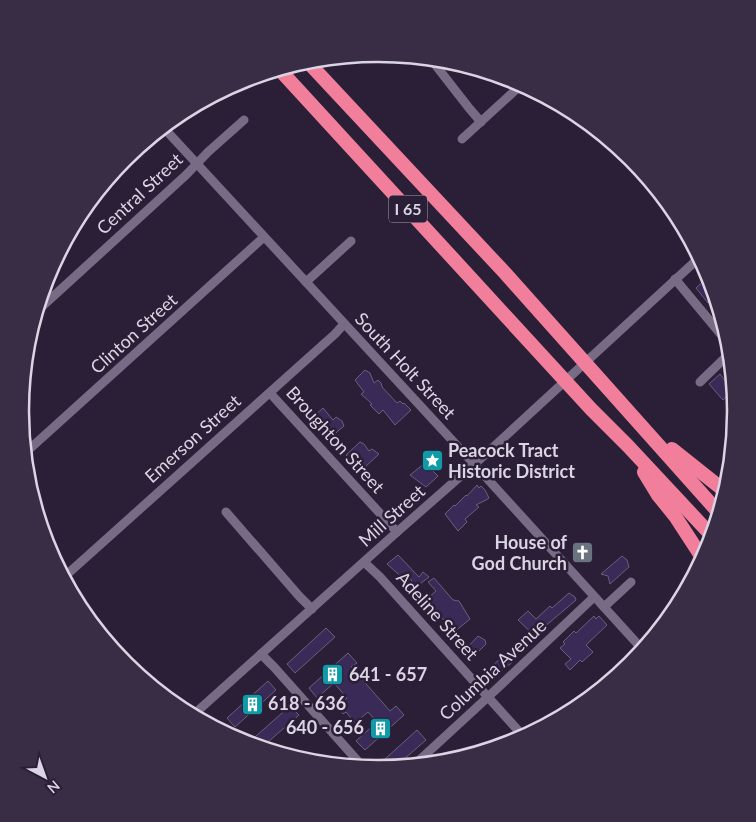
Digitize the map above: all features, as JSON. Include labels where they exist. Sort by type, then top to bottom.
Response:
[{"type":"highway","name":"I 65","points":[[313,68],[560,333],[714,506]]},
{"type":"highway","name":"I 65","points":[[284,75],[591,409],[706,530]]},
{"type":"highway","points":[[642,425],[719,486]]},
{"type":"highway","points":[[628,446],[658,496],[675,516],[698,551]]},
{"type":"street","points":[[437,67],[481,122]]},
{"type":"street","points":[[462,140],[516,90]]},
{"type":"street","name":"Central Street","points":[[46,303],[244,120]]},
{"type":"street","name":"South Holt Street","points":[[168,132],[637,645]]},
{"type":"street","name":"Clinton Street","points":[[31,448],[264,237]]},
{"type":"street","points":[[306,282],[351,242]]},
{"type":"street","name":"Mill Street","points":[[199,710],[474,464],[694,262]]},
{"type":"street","points":[[675,279],[717,329]]},
{"type":"street","name":"Emerson Street","points":[[69,573],[270,393],[344,324]]},
{"type":"street","points":[[700,382],[723,360]]},
{"type":"street","name":"Broughton Street","points":[[270,393],[396,532]]},
{"type":"street","points":[[226,512],[298,596],[312,609]]},
{"type":"street","name":"Adeline Street","points":[[364,562],[380,577],[518,731]]},
{"type":"street","points":[[604,607],[631,582]]},
{"type":"street","name":"Columbia Avenue","points":[[423,757],[594,597]]},
{"type":"street","points":[[261,654],[357,760]]},
{"type":"building","points":[[703,282],[710,302],[708,303],[696,288]]},
{"type":"building","points":[[365,370],[370,373],[374,383],[378,380],[397,403],[400,401],[404,403],[411,410],[395,425],[383,410],[379,414],[361,394],[364,392],[355,380]]},
{"type":"building","points":[[720,374],[726,382],[727,396],[723,400],[709,384]]},
{"type":"building","points":[[323,408],[333,420],[336,417],[342,421],[344,426],[330,437],[313,417]]},
{"type":"building","points":[[360,442],[369,451],[372,449],[379,454],[364,468],[356,460],[353,462],[346,455]]},
{"type":"building","points":[[425,463],[438,476],[426,487],[410,475]]},
{"type":"building","points":[[477,485],[485,490],[489,498],[476,505],[479,507],[465,519],[467,522],[458,531],[445,514]]},
{"type":"building","points":[[398,555],[419,577],[423,572],[429,577],[416,587],[409,577],[405,580],[387,564]]},
{"type":"building","points":[[622,556],[627,560],[629,567],[610,584],[608,576],[601,574]]},
{"type":"building","points":[[434,578],[453,600],[459,601],[470,619],[453,633],[447,626],[449,624],[434,612],[432,606],[427,604],[431,602],[426,600],[436,591],[428,582]]},
{"type":"building","points":[[569,593],[576,600],[543,628],[536,637],[518,620],[528,611],[536,619],[550,606],[552,608]]},
{"type":"building","points":[[594,616],[596,619],[599,616],[607,625],[586,645],[593,652],[582,662],[580,660],[570,670],[565,664],[571,659],[560,648],[574,631],[576,633]]},
{"type":"building","points":[[326,628],[335,637],[295,673],[287,664]]},
{"type":"building","points":[[478,636],[485,640],[486,644],[474,656],[472,651],[467,648]]},
{"type":"building","points":[[348,653],[357,663],[351,667],[390,711],[396,706],[404,715],[365,750],[356,741],[377,722],[368,712],[355,723],[346,712],[343,714],[337,707],[347,698],[334,683],[317,698],[309,688]]},
{"type":"building","points":[[506,653],[514,661],[496,675],[488,670]]},
{"type":"building","name":"618 - 636","points":[[268,681],[276,690],[235,727],[227,718]]},
{"type":"building","points":[[290,706],[299,715],[267,742],[254,738]]},
{"type":"building","name":"641 - 657","points":[[417,730],[426,740],[403,760],[384,760]]},
{"type":"place","name":"Peacock Tract Historic District","points":[[432,461]]},
{"type":"place","name":"House of God Church","points":[[583,553]]},
{"type":"place","name":"641 - 657","points":[[333,675]]},
{"type":"place","name":"618 - 636","points":[[252,704]]},
{"type":"place","name":"640 - 656","points":[[380,728]]}]
